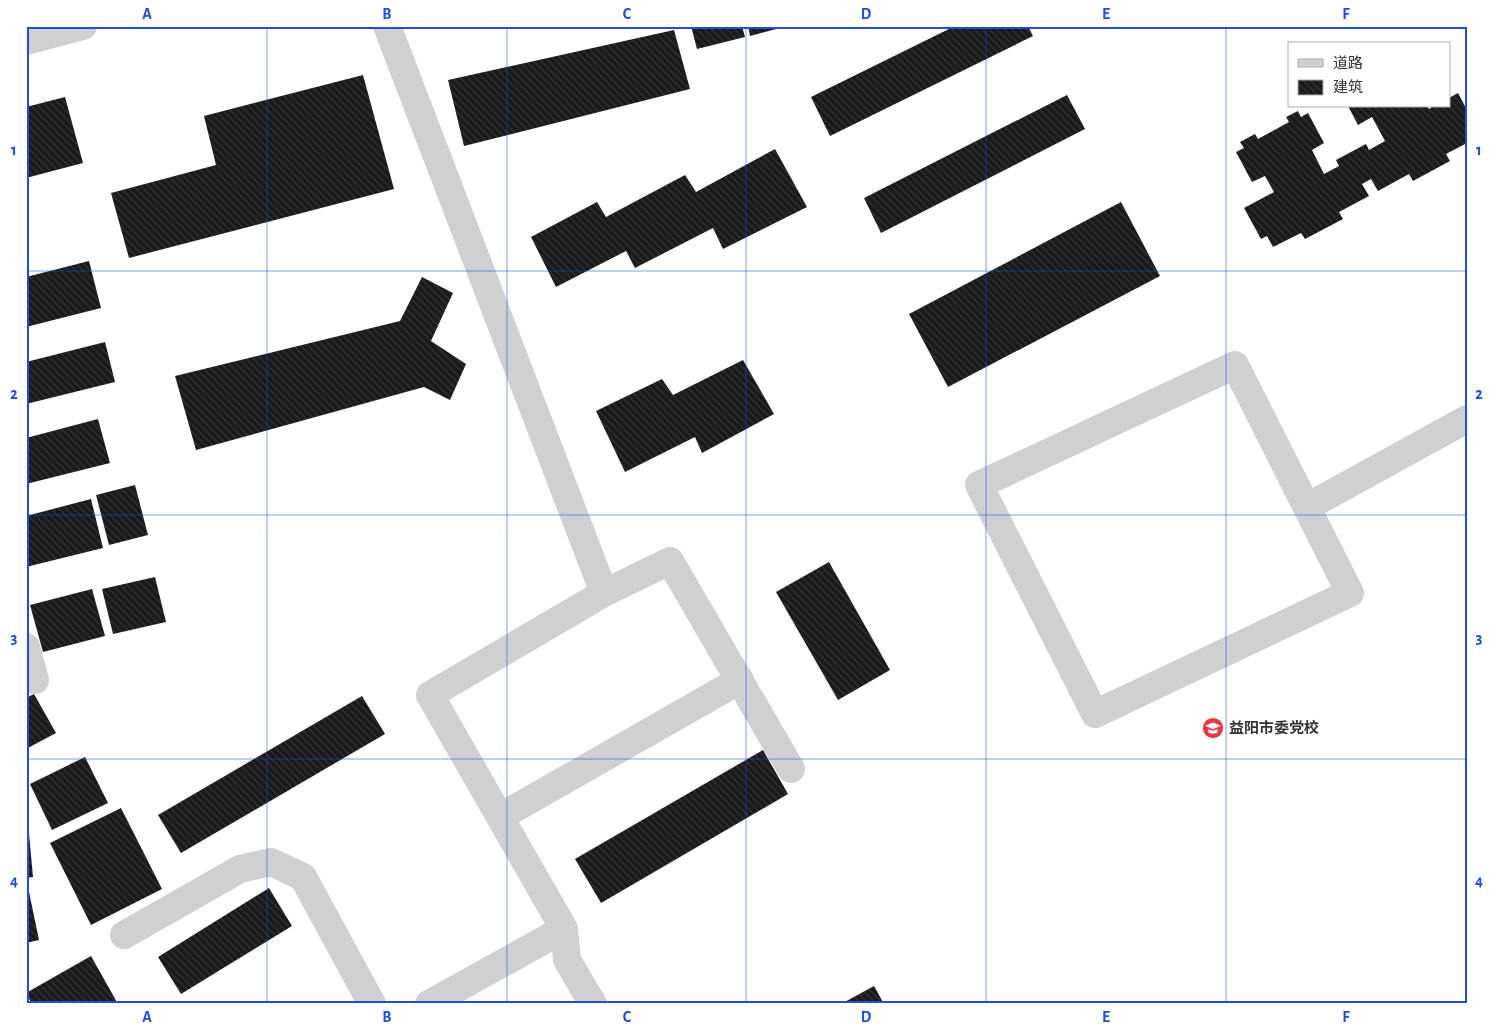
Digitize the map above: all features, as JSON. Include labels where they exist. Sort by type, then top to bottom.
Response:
[{"type":"street","points":[[26,41],[83,26]]},
{"type":"street","points":[[387,26],[604,593]]},
{"type":"street","points":[[1234,365],[1307,507],[1350,592],[1095,714],[979,485],[1234,365]]},
{"type":"street","points":[[1307,507],[1467,419]]},
{"type":"street","points":[[593,1004],[567,960],[564,929],[430,695],[604,593],[670,561],[791,769]]},
{"type":"street","points":[[26,646],[35,680]]},
{"type":"street","points":[[500,818],[740,680]]},
{"type":"street","points":[[124,935],[240,869],[271,862],[303,877],[372,1004]]},
{"type":"street","points":[[429,1004],[564,929]]},
{"type":"building","points":[[691,26],[742,26],[745,37],[697,49]]},
{"type":"building","points":[[748,26],[784,26],[784,27],[750,36]]},
{"type":"building","points":[[955,26],[1028,26],[1033,36],[830,136],[811,97]]},
{"type":"building","points":[[674,30],[690,89],[464,146],[448,80]]},
{"type":"building","points":[[363,75],[394,189],[129,258],[111,193],[216,165],[204,116]]},
{"type":"building","points":[[1458,93],[1467,110],[1467,143],[1446,154],[1450,161],[1413,181],[1409,174],[1378,191],[1371,179],[1362,184],[1369,196],[1339,212],[1343,219],[1305,239],[1301,233],[1273,247],[1267,236],[1261,239],[1244,208],[1274,192],[1265,176],[1252,182],[1236,152],[1244,148],[1240,142],[1255,134],[1258,139],[1289,122],[1286,117],[1298,111],[1301,117],[1308,113],[1324,143],[1312,150],[1324,174],[1339,166],[1336,160],[1366,144],[1369,150],[1385,141],[1372,117],[1358,125],[1349,108],[1450,108],[1450,97]]},
{"type":"building","points":[[1067,95],[1085,129],[881,233],[864,198]]},
{"type":"building","points":[[65,97],[83,163],[26,178],[26,107]]},
{"type":"building","points":[[775,149],[807,207],[723,249],[713,228],[635,268],[626,251],[556,287],[531,237],[597,202],[606,217],[685,175],[696,192]]},
{"type":"building","points":[[1121,202],[1160,276],[948,387],[909,314]]},
{"type":"building","points":[[89,261],[101,308],[26,327],[26,277]]},
{"type":"building","points":[[422,277],[453,293],[431,341],[466,364],[450,400],[424,387],[196,450],[175,376],[400,321]]},
{"type":"building","points":[[105,342],[115,382],[26,404],[26,362]]},
{"type":"building","points":[[743,360],[774,414],[702,453],[695,437],[625,472],[596,411],[662,379],[673,395]]},
{"type":"building","points":[[98,419],[110,463],[26,484],[26,438]]},
{"type":"building","points":[[135,485],[148,535],[109,545],[96,495]]},
{"type":"building","points":[[91,499],[103,548],[26,567],[26,516]]},
{"type":"building","points":[[829,562],[890,670],[838,700],[776,592]]},
{"type":"building","points":[[155,577],[166,622],[113,634],[102,589]]},
{"type":"building","points":[[92,589],[105,636],[43,652],[30,605]]},
{"type":"building","points":[[34,694],[56,733],[26,749],[26,698]]},
{"type":"building","points":[[362,696],[385,734],[181,853],[158,815]]},
{"type":"building","points":[[763,750],[788,794],[601,903],[575,859]]},
{"type":"building","points":[[85,757],[108,803],[52,830],[30,784]]},
{"type":"building","points":[[121,808],[162,889],[91,925],[50,843]]},
{"type":"building","points":[[26,823],[28,823],[33,877],[26,878]]},
{"type":"building","points":[[28,887],[39,940],[26,943],[26,888]]},
{"type":"building","points":[[269,888],[292,926],[181,994],[158,957]]},
{"type":"building","points":[[91,956],[118,1004],[32,1004],[26,993]]},
{"type":"building","points":[[874,986],[884,1004],[841,1004]]},
{"type":"place","name":"益阳市委党校","points":[[1213,728]]}]
